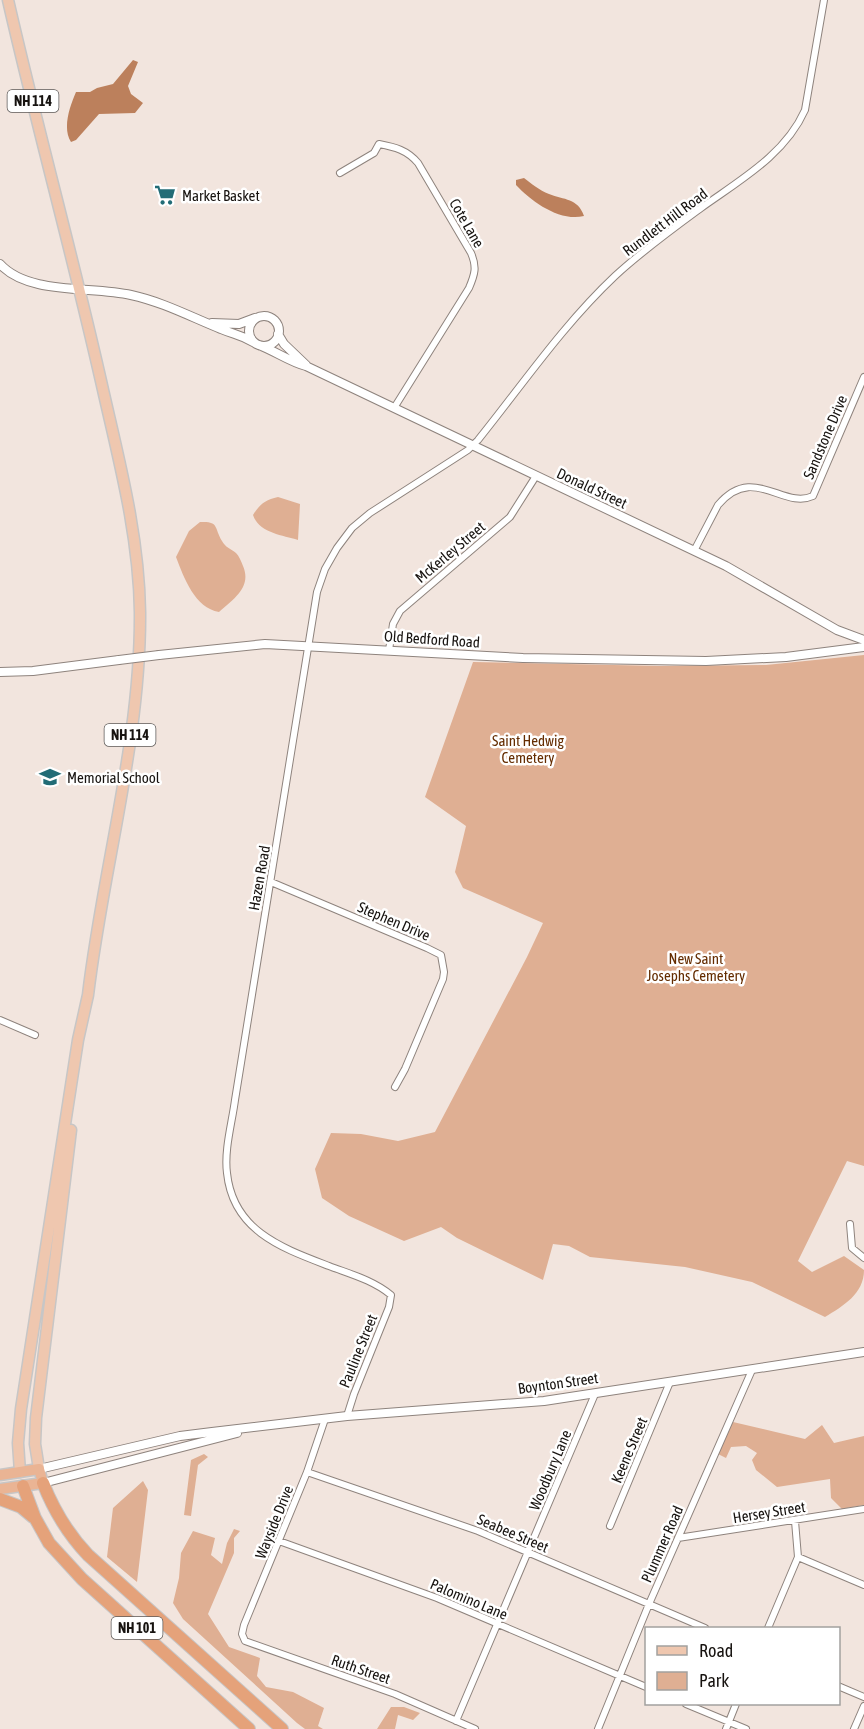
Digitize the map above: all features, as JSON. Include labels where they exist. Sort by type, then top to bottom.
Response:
[{"type":"highway","points":[[0,1475],[39,1469]]},
{"type":"highway","name":"NH 101","points":[[39,1469],[58,1518],[71,1538],[282,1729]]},
{"type":"highway","points":[[20,1472],[35,1518]]},
{"type":"highway","name":"Boynton Street","points":[[0,1489],[43,1483]]},
{"type":"highway","name":"NH 101","points":[[0,1499],[21,1507],[35,1518],[49,1543],[81,1579],[249,1729]]},
{"type":"main road","name":"NH 114","points":[[8,0],[81,288],[117,449],[131,522],[140,608],[134,709],[84,1020],[83,1045],[36,1418],[35,1444],[39,1469]]},
{"type":"main road","name":"NH 114","points":[[20,1472],[18,1443],[21,1409],[78,1040],[84,1020]]},
{"type":"street","name":"Rundlett Hill Road","points":[[473,446],[580,312],[614,278],[671,230],[768,159],[790,137],[805,110],[824,0]]},
{"type":"street","name":"Cote Lane","points":[[340,173],[374,153],[379,144],[398,148],[410,154],[418,163],[476,265],[469,288],[394,408]]},
{"type":"street","name":"Donald Street","points":[[0,264],[11,274],[31,283],[139,297],[180,310],[223,330],[239,334],[694,551],[747,578],[837,630],[864,640]]},
{"type":"street","name":"Donald Street","points":[[206,322],[239,324],[266,316],[271,318],[277,325],[278,334],[284,344],[306,366]]},
{"type":"street","points":[[257,318],[249,330],[251,339],[257,344],[269,345],[273,343],[278,334]]},
{"type":"street","name":"Sandstone Drive","points":[[694,551],[718,505],[736,491],[759,488],[805,500],[813,496],[864,377]]},
{"type":"street","name":"Hazen Road","points":[[391,1294],[373,1282],[296,1253],[260,1235],[244,1217],[233,1196],[227,1173],[228,1149],[317,592],[325,569],[352,528],[370,513],[473,446]]},
{"type":"street","name":"McKerley Street","points":[[389,650],[393,624],[400,610],[510,517],[536,477]]},
{"type":"street","points":[[837,630],[843,641],[842,650]]},
{"type":"street","name":"Old Bedford Road","points":[[0,672],[33,671],[247,644],[309,645],[474,656],[619,661],[754,659],[864,647]]},
{"type":"street","name":"Stephen Drive","points":[[271,882],[441,955],[443,979],[405,1069],[395,1087]]},
{"type":"street","points":[[0,1020],[35,1035]]},
{"type":"street","points":[[850,1224],[852,1248],[864,1258]]},
{"type":"street","name":"Pauline Street","points":[[347,1416],[389,1307],[391,1294]]},
{"type":"street","name":"Boynton Street","points":[[39,1469],[180,1436],[347,1416],[504,1406],[864,1352]]},
{"type":"street","name":"Plummer Road","points":[[598,1729],[649,1604],[752,1370]]},
{"type":"street","name":"Keene Street","points":[[610,1526],[670,1382]]},
{"type":"street","name":"Woodbury Lane","points":[[456,1721],[595,1394]]},
{"type":"street","name":"Wayside Drive","points":[[242,1634],[307,1472],[325,1419]]},
{"type":"street","name":"Boynton Street","points":[[43,1483],[254,1428]]},
{"type":"street","name":"Seabee Street","points":[[307,1472],[448,1520],[701,1627]]},
{"type":"street","name":"Hersey Street","points":[[678,1538],[864,1509]]},
{"type":"street","points":[[769,1627],[798,1557],[795,1521]]},
{"type":"street","name":"Palomino Lane","points":[[279,1541],[427,1594],[645,1687]]},
{"type":"street","points":[[798,1557],[864,1585]]},
{"type":"street","name":"Ruth Street","points":[[242,1634],[245,1641],[259,1647],[395,1694],[474,1729]]},
{"type":"street","points":[[840,1687],[864,1697]]},
{"type":"street","points":[[688,1705],[746,1729]]},
{"type":"street","points":[[726,1729],[736,1705]]},
{"type":"street","points":[[854,1729],[864,1706]]},
{"type":"green space","points":[[278,497],[300,504],[298,540],[266,530],[260,526],[253,515],[263,503]]},
{"type":"green space","points":[[200,522],[215,526],[223,543],[238,556],[245,573],[240,592],[219,612],[203,605],[197,598],[187,583],[176,557],[189,531]]},
{"type":"green space","points":[[864,655],[864,1166],[847,1161],[798,1261],[812,1272],[844,1256],[864,1270],[856,1293],[825,1317],[752,1282],[685,1267],[590,1257],[569,1246],[553,1244],[543,1280],[457,1238],[441,1227],[404,1241],[349,1216],[322,1198],[315,1169],[331,1133],[361,1134],[398,1141],[435,1132],[543,923],[463,888],[455,872],[466,826],[425,797],[473,662],[661,666],[766,665]]},
{"type":"green space","points":[[733,1422],[805,1439],[822,1425],[834,1443],[864,1436],[864,1505],[842,1509],[831,1498],[830,1479],[777,1487],[756,1470],[752,1460],[757,1453],[746,1446],[731,1447],[726,1458],[718,1454]]},
{"type":"green space","points":[[204,1454],[208,1457],[198,1465],[191,1516],[184,1515],[191,1460]]},
{"type":"green space","points":[[143,1481],[148,1490],[137,1582],[107,1557],[113,1508]]},
{"type":"green space","points":[[234,1529],[240,1531],[234,1538],[234,1553],[208,1614],[229,1647],[260,1658],[257,1676],[266,1687],[293,1692],[324,1708],[318,1726],[323,1729],[305,1729],[297,1723],[183,1619],[173,1603],[179,1578],[181,1553],[193,1531],[215,1538],[211,1555],[222,1564],[227,1543]]},
{"type":"green space","points":[[391,1707],[404,1707],[420,1713],[413,1720],[398,1715],[395,1729],[377,1729]]},
{"type":"shaded area","points":[[133,60],[138,62],[128,86],[131,94],[143,103],[135,113],[99,114],[76,140],[71,142],[67,124],[69,110],[76,92],[90,92],[113,84]]},
{"type":"shaded area","points":[[524,178],[545,192],[574,203],[584,216],[566,216],[538,204],[516,185],[516,180]]},
{"type":"place","name":"Market Basket","points":[[165,195]]},
{"type":"place","name":"Memorial School","points":[[50,777]]},
{"type":"park label","name":"Saint Hedwig Cemetery","points":[[528,748]]},
{"type":"park label","name":"New Saint Josephs Cemetery","points":[[696,966]]}]
